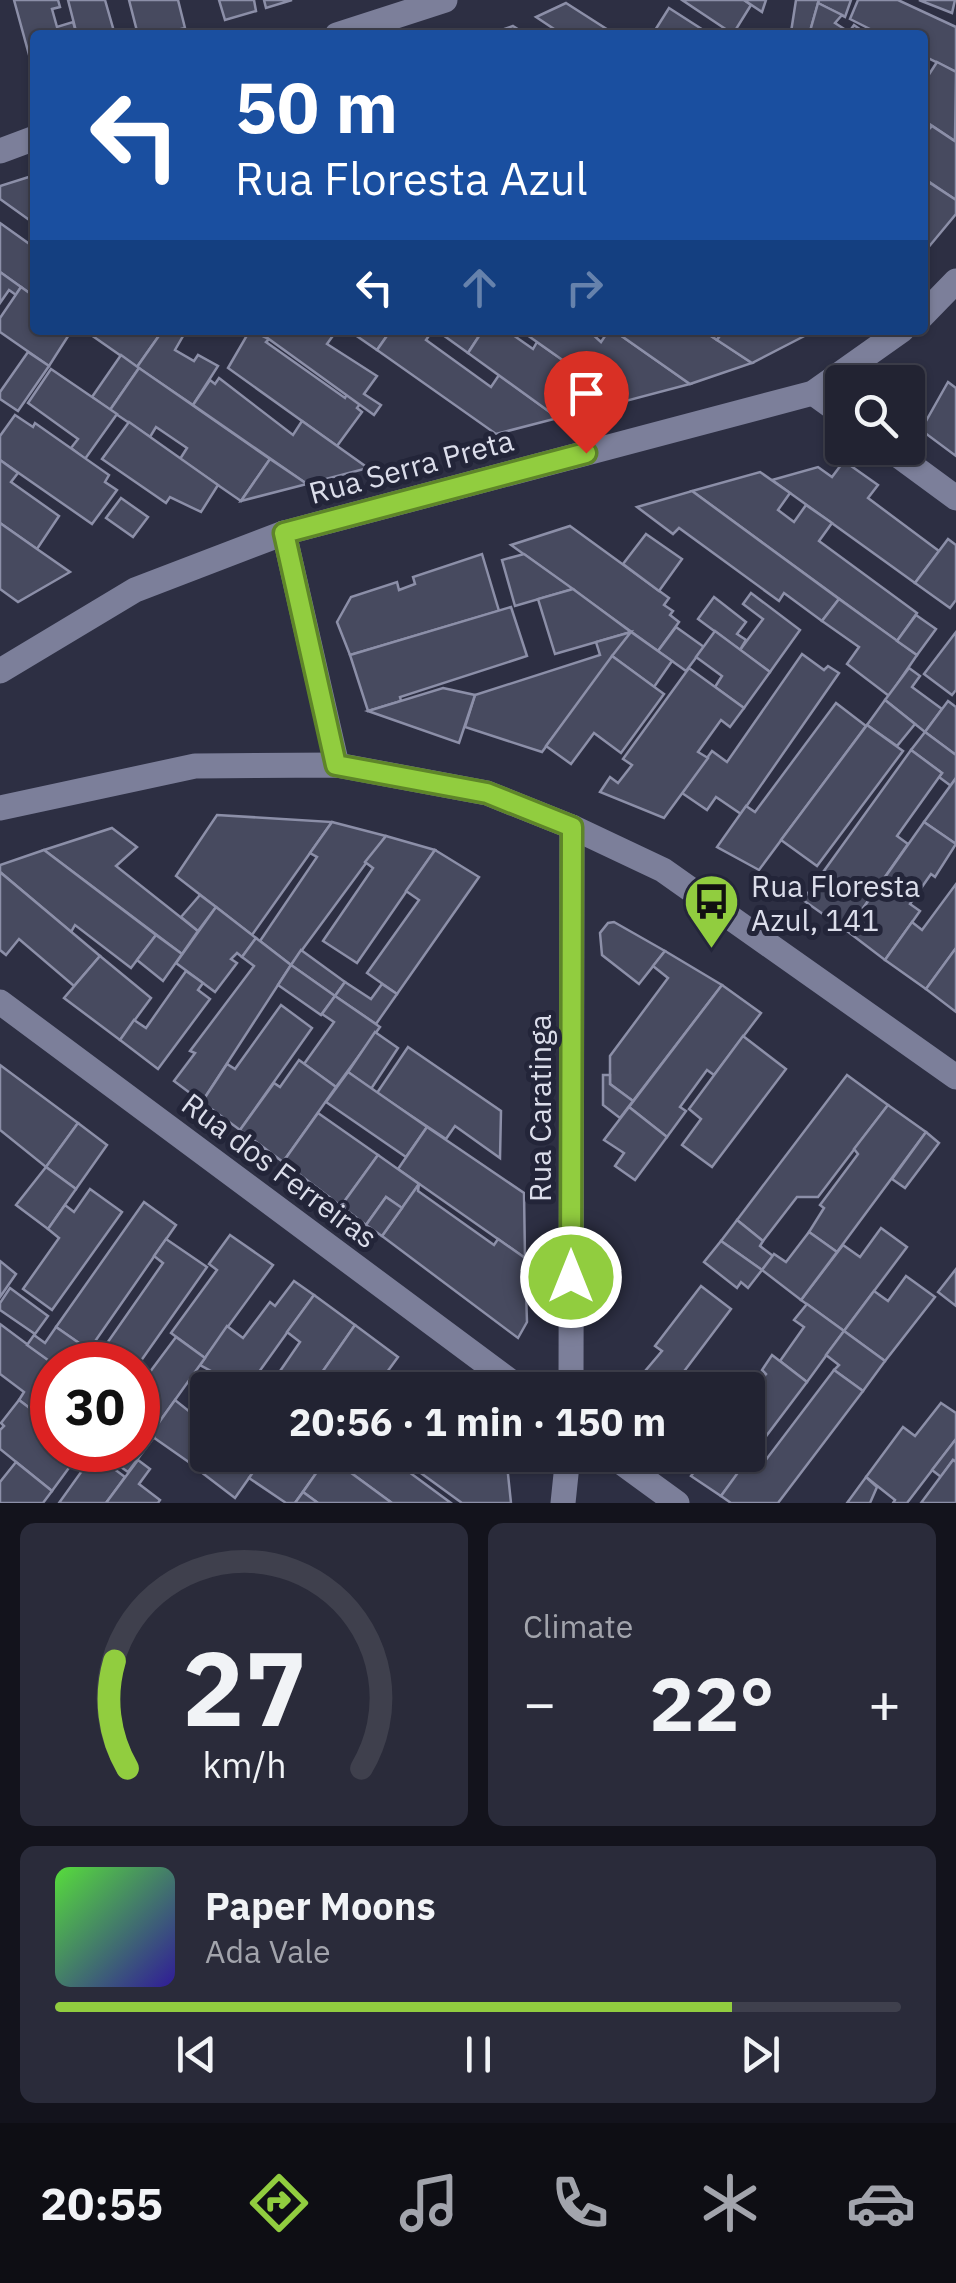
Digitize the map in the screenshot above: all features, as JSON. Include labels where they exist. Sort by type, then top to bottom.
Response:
[{"type":"street","points":[[353,30],[446,0]]},
{"type":"street","points":[[0,151],[30,140]]},
{"type":"street","points":[[928,310],[956,281]]},
{"type":"street","name":"Rua Serra Preta","points":[[0,671],[135,590],[284,533],[814,393],[895,335]]},
{"type":"street","points":[[814,393],[825,401]]},
{"type":"street","points":[[911,465],[956,498]]},
{"type":"street","points":[[284,533],[336,765]]},
{"type":"street","points":[[0,808],[195,766],[336,765],[487,793],[663,870],[956,1077]]},
{"type":"street","name":"Rua Caratinga","points":[[571,1372],[572,827]]},
{"type":"street","name":"Rua dos Ferreiras","points":[[0,1002],[498,1372]]},
{"type":"street","points":[[564,1503],[567,1472]]},
{"type":"street","points":[[634,1472],[677,1503]]},
{"type":"building","points":[[14,0],[58,0],[60,7],[52,9],[57,27],[73,22],[75,30],[30,30],[30,58]]},
{"type":"building","points":[[68,0],[105,0],[114,30],[76,30]]},
{"type":"building","points":[[129,0],[178,0],[185,28],[137,30]]},
{"type":"building","points":[[219,0],[254,0],[256,11],[225,20]]},
{"type":"building","points":[[264,0],[292,0],[266,8]]},
{"type":"building","points":[[682,0],[744,0],[751,5],[735,30],[727,30]]},
{"type":"building","points":[[744,0],[766,0],[762,12]]},
{"type":"building","points":[[796,0],[819,0],[810,30],[791,30]]},
{"type":"building","points":[[851,0],[845,17],[818,3]]},
{"type":"building","points":[[858,0],[898,0],[956,27],[956,72],[928,58],[928,30],[872,30],[850,19]]},
{"type":"building","points":[[919,0],[955,0],[952,13]]},
{"type":"building","points":[[566,3],[608,30],[556,30],[536,17]]},
{"type":"building","points":[[818,3],[842,15],[835,23],[846,30],[810,30]]},
{"type":"building","points":[[669,8],[703,30],[655,30]]},
{"type":"building","points":[[937,62],[956,72],[955,141],[928,123],[928,76]]},
{"type":"building","points":[[932,126],[956,142],[956,200],[928,181],[928,130]]},
{"type":"building","points":[[30,177],[30,220],[0,199],[0,186]]},
{"type":"building","points":[[930,183],[956,200],[956,214],[928,248]]},
{"type":"building","points":[[0,223],[30,244],[30,293],[0,272]]},
{"type":"building","points":[[0,272],[21,287],[16,295],[9,290],[0,303]]},
{"type":"building","points":[[21,287],[30,293],[30,335],[69,335],[49,366],[0,332],[0,318]]},
{"type":"building","points":[[91,335],[159,335],[137,367]]},
{"type":"building","points":[[159,335],[182,335],[175,350],[194,361],[198,355],[218,366],[193,405],[137,367]]},
{"type":"building","points":[[247,335],[261,335],[345,398],[347,394],[360,404],[357,408],[362,412],[337,446],[228,368]]},
{"type":"building","points":[[263,335],[333,335],[327,344],[377,376],[364,394],[381,405],[374,415]]},
{"type":"building","points":[[355,335],[388,335],[377,350]]},
{"type":"building","points":[[388,335],[430,335],[426,340],[491,387],[499,375],[558,418],[496,434],[377,350]]},
{"type":"building","points":[[443,335],[480,335],[468,353]]},
{"type":"building","points":[[480,335],[513,335],[533,349],[537,342],[622,402],[558,418],[468,353]]},
{"type":"building","points":[[527,335],[593,335],[601,342],[606,335],[620,335],[690,384],[622,402]]},
{"type":"building","points":[[620,335],[710,335],[752,363],[690,384]]},
{"type":"building","points":[[720,335],[806,335],[752,363],[717,340]]},
{"type":"building","points":[[28,352],[49,366],[18,411],[0,399],[0,392]]},
{"type":"building","points":[[121,355],[139,368],[110,410],[92,397]]},
{"type":"building","points":[[139,368],[270,459],[241,501],[180,459],[187,448],[156,427],[150,437],[110,410]]},
{"type":"building","points":[[51,369],[117,414],[85,459],[71,448],[78,439],[28,403]]},
{"type":"building","points":[[219,378],[293,435],[302,421],[368,468],[307,484],[193,405],[210,380],[215,384]]},
{"type":"building","points":[[948,382],[956,388],[956,456],[925,433],[925,423]]},
{"type":"building","points":[[15,415],[33,427],[35,423],[109,475],[105,482],[117,490],[92,524],[0,460],[0,436]]},
{"type":"building","points":[[129,422],[218,485],[201,512],[170,497],[166,503],[102,459]]},
{"type":"building","points":[[270,459],[307,484],[241,501]]},
{"type":"building","points":[[0,460],[18,473],[11,482],[59,516],[37,549],[0,523]]},
{"type":"building","points":[[841,465],[850,465],[878,485],[868,498],[939,551],[915,583],[772,480],[818,467],[832,477]]},
{"type":"building","points":[[760,472],[790,493],[778,510],[794,522],[806,505],[832,523],[819,541],[917,613],[897,641],[692,491]]},
{"type":"building","points":[[692,491],[839,599],[822,621],[784,593],[779,601],[679,528],[673,534],[637,507]]},
{"type":"building","points":[[121,498],[148,517],[133,537],[106,518]]},
{"type":"building","points":[[0,523],[70,572],[18,602],[0,589]]},
{"type":"building","points":[[570,526],[669,598],[664,605],[679,622],[658,651],[511,545]]},
{"type":"building","points":[[646,534],[682,559],[659,591],[623,564]]},
{"type":"building","points":[[948,539],[956,545],[956,600],[950,608],[915,583]]},
{"type":"building","points":[[482,554],[499,611],[350,655],[337,622],[351,597],[397,582],[399,590],[415,584],[413,577]]},
{"type":"building","points":[[524,554],[573,589],[515,606],[502,560]]},
{"type":"building","points":[[573,589],[631,632],[555,654],[538,599]]},
{"type":"building","points":[[751,593],[800,630],[770,672],[740,650],[763,619],[743,604]]},
{"type":"building","points":[[714,597],[746,622],[737,634],[746,640],[740,650],[698,619]]},
{"type":"building","points":[[839,599],[917,655],[889,696],[847,664],[859,647],[822,621]]},
{"type":"building","points":[[511,607],[527,656],[368,711],[350,655]]},
{"type":"building","points":[[916,615],[936,629],[917,655],[897,641]]},
{"type":"building","points":[[676,627],[704,647],[686,671],[658,651]]},
{"type":"building","points":[[715,631],[770,672],[744,708],[715,687],[722,676],[696,657]]},
{"type":"building","points":[[631,632],[542,752],[465,727],[475,695],[600,655],[596,642]]},
{"type":"building","points":[[631,632],[672,661],[654,687],[612,656]]},
{"type":"building","points":[[956,632],[956,690],[952,695],[924,674]]},
{"type":"building","points":[[802,654],[824,670],[828,666],[839,673],[741,814],[716,797],[707,810],[682,793],[712,751],[727,762]]},
{"type":"building","points":[[612,656],[664,694],[621,753],[594,733],[571,764],[546,746]]},
{"type":"building","points":[[689,668],[744,708],[730,727],[721,720],[698,752],[708,758],[664,818],[600,792],[610,777],[618,783],[632,765],[623,759]]},
{"type":"building","points":[[909,668],[920,676],[912,687],[942,709],[925,732],[885,700]]},
{"type":"building","points":[[443,688],[475,695],[459,743],[368,711]]},
{"type":"building","points":[[885,700],[915,724],[897,746],[867,725]]},
{"type":"building","points":[[948,701],[956,707],[956,755],[925,732]]},
{"type":"building","points":[[836,703],[866,726],[759,870],[717,847],[746,806],[755,812]]},
{"type":"building","points":[[867,725],[903,751],[817,866],[781,840]]},
{"type":"building","points":[[925,732],[956,755],[956,778],[951,786],[939,777],[942,773],[911,750]]},
{"type":"building","points":[[911,750],[942,773],[897,836],[908,844],[847,931],[803,900]]},
{"type":"building","points":[[956,778],[956,844],[924,822]]},
{"type":"building","points":[[217,815],[332,822],[252,935],[176,876]]},
{"type":"building","points":[[332,822],[386,836],[291,965],[260,941],[317,857],[310,853]]},
{"type":"building","points":[[924,822],[956,844],[935,877],[931,874],[910,904],[920,911],[885,960],[847,931]]},
{"type":"building","points":[[112,828],[137,847],[116,866],[198,931],[182,954],[44,850]]},
{"type":"building","points":[[386,836],[435,850],[357,963],[323,941],[373,868],[365,862]]},
{"type":"building","points":[[44,850],[156,935],[131,968],[75,925],[71,932],[0,872],[0,865]]},
{"type":"building","points":[[435,850],[479,877],[397,994],[367,973],[419,900],[406,891]]},
{"type":"building","points":[[0,872],[100,956],[74,986],[19,939],[6,955],[0,950]]},
{"type":"building","points":[[956,884],[956,948],[926,989],[885,960],[912,922],[922,930]]},
{"type":"building","points":[[200,895],[216,907],[198,931],[181,917]]},
{"type":"building","points":[[216,907],[256,938],[242,957],[237,953],[231,959],[237,963],[215,992],[176,963]]},
{"type":"building","points":[[614,922],[665,951],[639,984],[602,955],[600,933]]},
{"type":"building","points":[[156,935],[182,954],[163,981],[137,960]]},
{"type":"building","points":[[256,938],[291,965],[202,1102],[174,1081],[195,1053],[190,1051],[254,966],[242,957]]},
{"type":"building","points":[[956,948],[956,1012],[926,989]]},
{"type":"building","points":[[301,950],[345,982],[335,996],[291,965]]},
{"type":"building","points":[[665,951],[722,985],[633,1101],[610,1084],[610,1056],[668,978],[653,966]]},
{"type":"building","points":[[100,956],[151,998],[120,1040],[64,998]]},
{"type":"building","points":[[291,965],[335,996],[321,1015],[278,985]]},
{"type":"building","points":[[186,971],[203,983],[198,990],[210,999],[158,1069],[120,1040],[134,1020],[146,1028]]},
{"type":"building","points":[[345,982],[371,999],[382,984],[397,994],[376,1024],[335,996]]},
{"type":"building","points":[[722,985],[761,1013],[714,1075],[707,1070],[680,1107],[686,1111],[667,1137],[629,1107]]},
{"type":"building","points":[[335,996],[380,1027],[336,1087],[304,1064],[334,1022],[322,1014]]},
{"type":"building","points":[[281,1005],[312,1028],[240,1130],[202,1102],[227,1064],[235,1069]]},
{"type":"building","points":[[375,1032],[398,1048],[371,1089],[348,1072]]},
{"type":"building","points":[[743,1036],[786,1069],[712,1167],[682,1145],[701,1119],[689,1109]]},
{"type":"building","points":[[408,1047],[501,1111],[500,1158],[455,1126],[446,1139],[377,1093]]},
{"type":"building","points":[[299,1060],[336,1087],[283,1162],[240,1130],[274,1083],[280,1087]]},
{"type":"building","points":[[0,1065],[78,1123],[46,1167],[0,1130]]},
{"type":"building","points":[[348,1072],[427,1127],[406,1157],[326,1102]]},
{"type":"building","points":[[603,1075],[610,1075],[610,1084],[633,1101],[620,1118],[603,1105]]},
{"type":"building","points":[[847,1075],[888,1105],[818,1197],[797,1197],[763,1241],[737,1220]]},
{"type":"building","points":[[888,1105],[926,1132],[837,1252],[809,1232],[824,1208],[820,1205],[858,1154],[854,1149]]},
{"type":"building","points":[[629,1107],[667,1137],[635,1180],[615,1166],[624,1153],[604,1140]]},
{"type":"building","points":[[318,1113],[378,1155],[341,1206],[283,1162]]},
{"type":"building","points":[[78,1123],[107,1145],[76,1189],[46,1167]]},
{"type":"building","points":[[427,1127],[524,1193],[525,1258],[398,1169]]},
{"type":"building","points":[[926,1132],[939,1143],[905,1188],[892,1179]]},
{"type":"building","points":[[378,1155],[419,1184],[402,1208],[386,1197],[366,1225],[341,1206]]},
{"type":"building","points":[[46,1167],[76,1189],[48,1229],[16,1205]]},
{"type":"building","points":[[419,1184],[418,1191],[494,1245],[498,1239],[525,1258],[527,1322],[518,1338],[382,1236]]},
{"type":"building","points":[[90,1189],[122,1212],[52,1310],[23,1289],[59,1238],[48,1229],[65,1205],[74,1212]]},
{"type":"building","points":[[386,1197],[402,1208],[382,1236],[366,1225]]},
{"type":"building","points":[[144,1202],[176,1225],[95,1342],[78,1342],[56,1327]]},
{"type":"building","points":[[737,1220],[763,1241],[760,1246],[773,1256],[762,1270],[721,1241]]},
{"type":"building","points":[[881,1228],[907,1247],[844,1331],[801,1300],[843,1245],[860,1257]]},
{"type":"building","points":[[809,1232],[837,1252],[801,1300],[762,1270],[774,1254],[786,1262]]},
{"type":"building","points":[[230,1235],[273,1265],[205,1358],[171,1333],[217,1270],[209,1264]]},
{"type":"building","points":[[166,1239],[207,1267],[154,1342],[108,1342],[163,1263],[154,1256]]},
{"type":"building","points":[[721,1241],[762,1270],[748,1288],[741,1282],[737,1288],[704,1262]]},
{"type":"building","points":[[0,1261],[16,1274],[0,1297]]},
{"type":"building","points":[[956,1269],[956,1306],[938,1292]]},
{"type":"building","points":[[906,1276],[935,1297],[885,1361],[844,1331],[874,1291],[888,1301]]},
{"type":"building","points":[[294,1281],[314,1295],[259,1372],[213,1372],[200,1365],[227,1326],[243,1338],[270,1302],[275,1306]]},
{"type":"building","points":[[701,1286],[731,1309],[684,1372],[644,1372],[662,1351],[655,1346]]},
{"type":"building","points":[[10,1288],[48,1316],[35,1334],[0,1310]]},
{"type":"building","points":[[314,1295],[355,1325],[322,1372],[279,1372],[300,1342],[287,1332]]},
{"type":"building","points":[[807,1304],[844,1331],[807,1382],[780,1361],[804,1327],[794,1320]]},
{"type":"building","points":[[0,1324],[30,1346],[30,1408],[19,1400],[24,1392],[0,1374]]},
{"type":"building","points":[[355,1325],[398,1357],[387,1372],[322,1372]]},
{"type":"building","points":[[56,1327],[78,1342],[46,1342]]},
{"type":"building","points":[[844,1331],[885,1361],[863,1391],[834,1370],[839,1365],[826,1355]]},
{"type":"building","points":[[176,1337],[205,1358],[195,1372],[190,1372],[190,1379],[160,1421],[160,1358]]},
{"type":"building","points":[[772,1355],[807,1382],[765,1438],[766,1374],[762,1370]]},
{"type":"building","points":[[834,1370],[863,1391],[778,1503],[731,1503],[721,1496],[738,1472],[765,1472],[765,1461]]},
{"type":"building","points":[[19,1400],[30,1408],[30,1472],[66,1472],[52,1491],[0,1449],[0,1430],[4,1426],[1,1423]]},
{"type":"building","points":[[175,1400],[190,1412],[190,1463],[160,1442],[160,1421]]},
{"type":"building","points":[[941,1403],[956,1413],[956,1439],[907,1503],[893,1503],[895,1500],[866,1477],[903,1427],[915,1436]]},
{"type":"building","points":[[956,1439],[956,1462],[953,1460],[941,1477],[932,1470]]},
{"type":"building","points":[[953,1460],[956,1503],[921,1503]]},
{"type":"building","points":[[16,1462],[52,1491],[43,1503],[0,1503],[0,1482]]},
{"type":"building","points":[[81,1472],[118,1472],[125,1477],[106,1503],[59,1503]]},
{"type":"building","points":[[129,1472],[148,1472],[139,1484],[160,1500],[158,1503],[106,1503]]},
{"type":"building","points":[[201,1472],[253,1472],[235,1498]]},
{"type":"building","points":[[253,1472],[317,1472],[295,1503],[286,1503],[249,1478]]},
{"type":"building","points":[[317,1472],[350,1472],[392,1503],[318,1503],[303,1492]]},
{"type":"building","points":[[350,1472],[409,1472],[451,1503],[392,1503]]},
{"type":"building","points":[[419,1472],[508,1472],[511,1503],[462,1503]]},
{"type":"building","points":[[694,1472],[739,1472],[721,1496],[691,1476]]},
{"type":"building","points":[[866,1477],[877,1487],[870,1503],[847,1503]]},
{"type":"building","points":[[303,1492],[318,1503],[295,1503]]},
{"type":"place","name":"Rua Floresta Azul, 141","points":[[712,951]]},
{"type":"route","points":[[571,1277],[572,827],[487,793],[336,765],[284,533],[586,453]]}]
